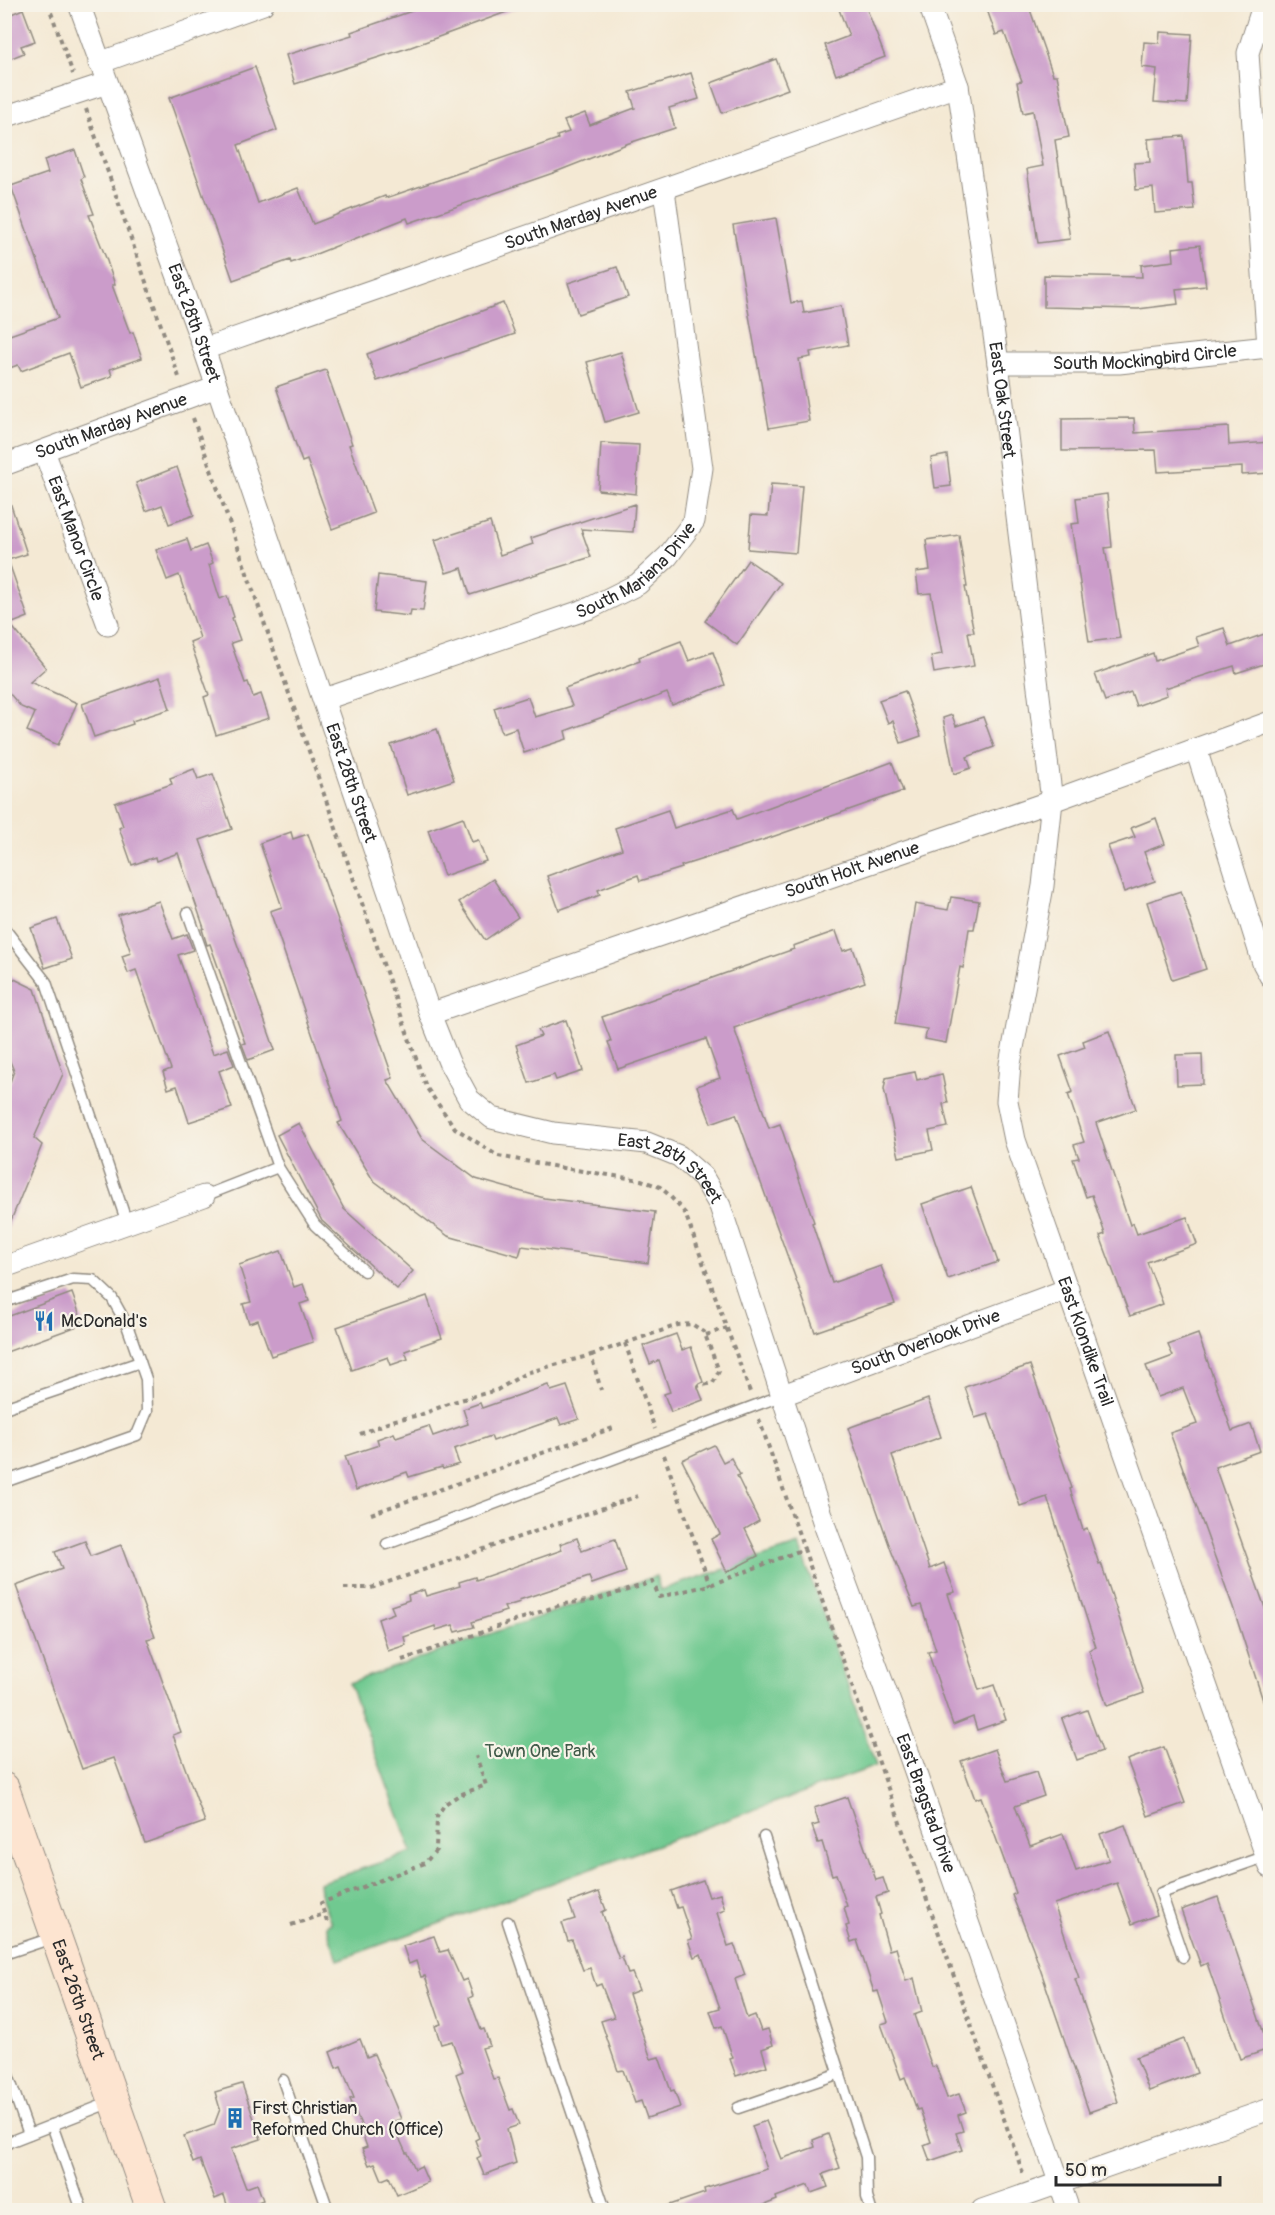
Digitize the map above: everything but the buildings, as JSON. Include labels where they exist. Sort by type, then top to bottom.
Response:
[{"type":"main road","name":"East 26th Street","points":[[4,1788],[152,2211]]},
{"type":"street","name":"East 28th Street","points":[[79,4],[204,349],[325,699],[430,1014],[449,1062],[469,1099],[492,1118],[553,1133],[647,1143],[679,1156],[703,1177],[720,1206],[783,1395]]},
{"type":"street","points":[[99,63],[263,4]]},
{"type":"street","name":"East Oak Street","points":[[929,4],[958,86],[998,363],[1052,801]]},
{"type":"street","name":"South Mockingbird Circle","points":[[998,363],[1119,363],[1268,346],[1248,53],[1265,4]]},
{"type":"street","points":[[4,117],[107,83]]},
{"type":"street","name":"South Marday Avenue","points":[[204,349],[958,86]]},
{"type":"street","name":"South Mariana Drive","points":[[325,699],[590,608],[638,584],[668,556],[694,521],[702,468],[663,190]]},
{"type":"street","name":"South Marday Avenue","points":[[4,465],[217,387]]},
{"type":"street","name":"East Manor Circle","points":[[44,451],[108,625]]},
{"type":"street","name":"South Holt Avenue","points":[[430,1014],[1052,801],[1270,722]]},
{"type":"street","points":[[1196,749],[1263,963],[1270,976]]},
{"type":"street","name":"East Klondike Trail","points":[[1052,801],[1044,886],[1010,1064],[1007,1101],[1015,1140],[1269,1861]]},
{"type":"street","points":[[4,1267],[204,1196]]},
{"type":"street","name":"South Overlook Drive","points":[[783,1395],[1068,1289]]},
{"type":"street","name":"East Bragstad Drive","points":[[783,1395],[824,1524],[909,1754],[1069,2211]]},
{"type":"street","points":[[982,2211],[1270,2109]]},
{"type":"lane","points":[[188,913],[278,1167],[315,1225],[364,1271]]},
{"type":"lane","points":[[4,928],[46,982],[127,1223]]},
{"type":"lane","points":[[204,1196],[278,1167]]},
{"type":"lane","points":[[4,1302],[73,1279],[93,1280],[112,1298],[127,1325],[146,1378],[147,1411],[137,1435],[4,1482]]},
{"type":"lane","points":[[4,1408],[140,1362]]},
{"type":"lane","points":[[387,1544],[783,1395]]},
{"type":"lane","points":[[764,1837],[866,2157],[867,2197],[871,2211]]},
{"type":"lane","points":[[1183,1957],[1161,1893],[1269,1861]]},
{"type":"lane","points":[[508,1922],[605,2211]]},
{"type":"lane","points":[[4,1954],[56,1937]]},
{"type":"lane","points":[[4,2064],[29,2134]]},
{"type":"lane","points":[[738,2108],[840,2073]]},
{"type":"lane","points":[[283,2080],[328,2211]]},
{"type":"lane","points":[[4,2147],[9,2142],[114,2101]]},
{"type":"lane","points":[[52,2125],[82,2211]]},
{"type":"path","points":[[48,4],[426,1087],[456,1128],[498,1156],[641,1180],[660,1187],[685,1213],[1031,2194]]},
{"type":"path","points":[[360,1434],[395,1420],[420,1415],[453,1402],[497,1390],[526,1373],[591,1355],[678,1325],[692,1324],[704,1332],[719,1371],[713,1383],[698,1386]]},
{"type":"path","points":[[706,1335],[727,1328]]},
{"type":"path","points":[[625,1343],[710,1585]]},
{"type":"path","points":[[591,1355],[601,1390]]},
{"type":"path","points":[[371,1514],[613,1428]]},
{"type":"path","points":[[344,1588],[371,1588],[639,1496]]},
{"type":"path","points":[[402,1660],[563,1604],[595,1600],[653,1582],[659,1597],[710,1585],[804,1549]]},
{"type":"path","points":[[327,1922],[321,1903],[425,1863],[436,1850],[437,1816],[445,1804],[459,1795],[486,1785],[476,1756]]},
{"type":"path","points":[[291,1925],[324,1914]]},
{"type":"green space","name":"Town One Park","points":[[799,1545],[876,1766],[338,1960],[326,1926],[331,1923],[320,1893],[319,1883],[412,1852],[349,1683],[656,1576],[660,1590]]},
{"type":"place","name":"McDonald's","points":[[44,1321]]},
{"type":"place","name":"First Christian Reformed Church (Office)","points":[[235,2118]]}]
